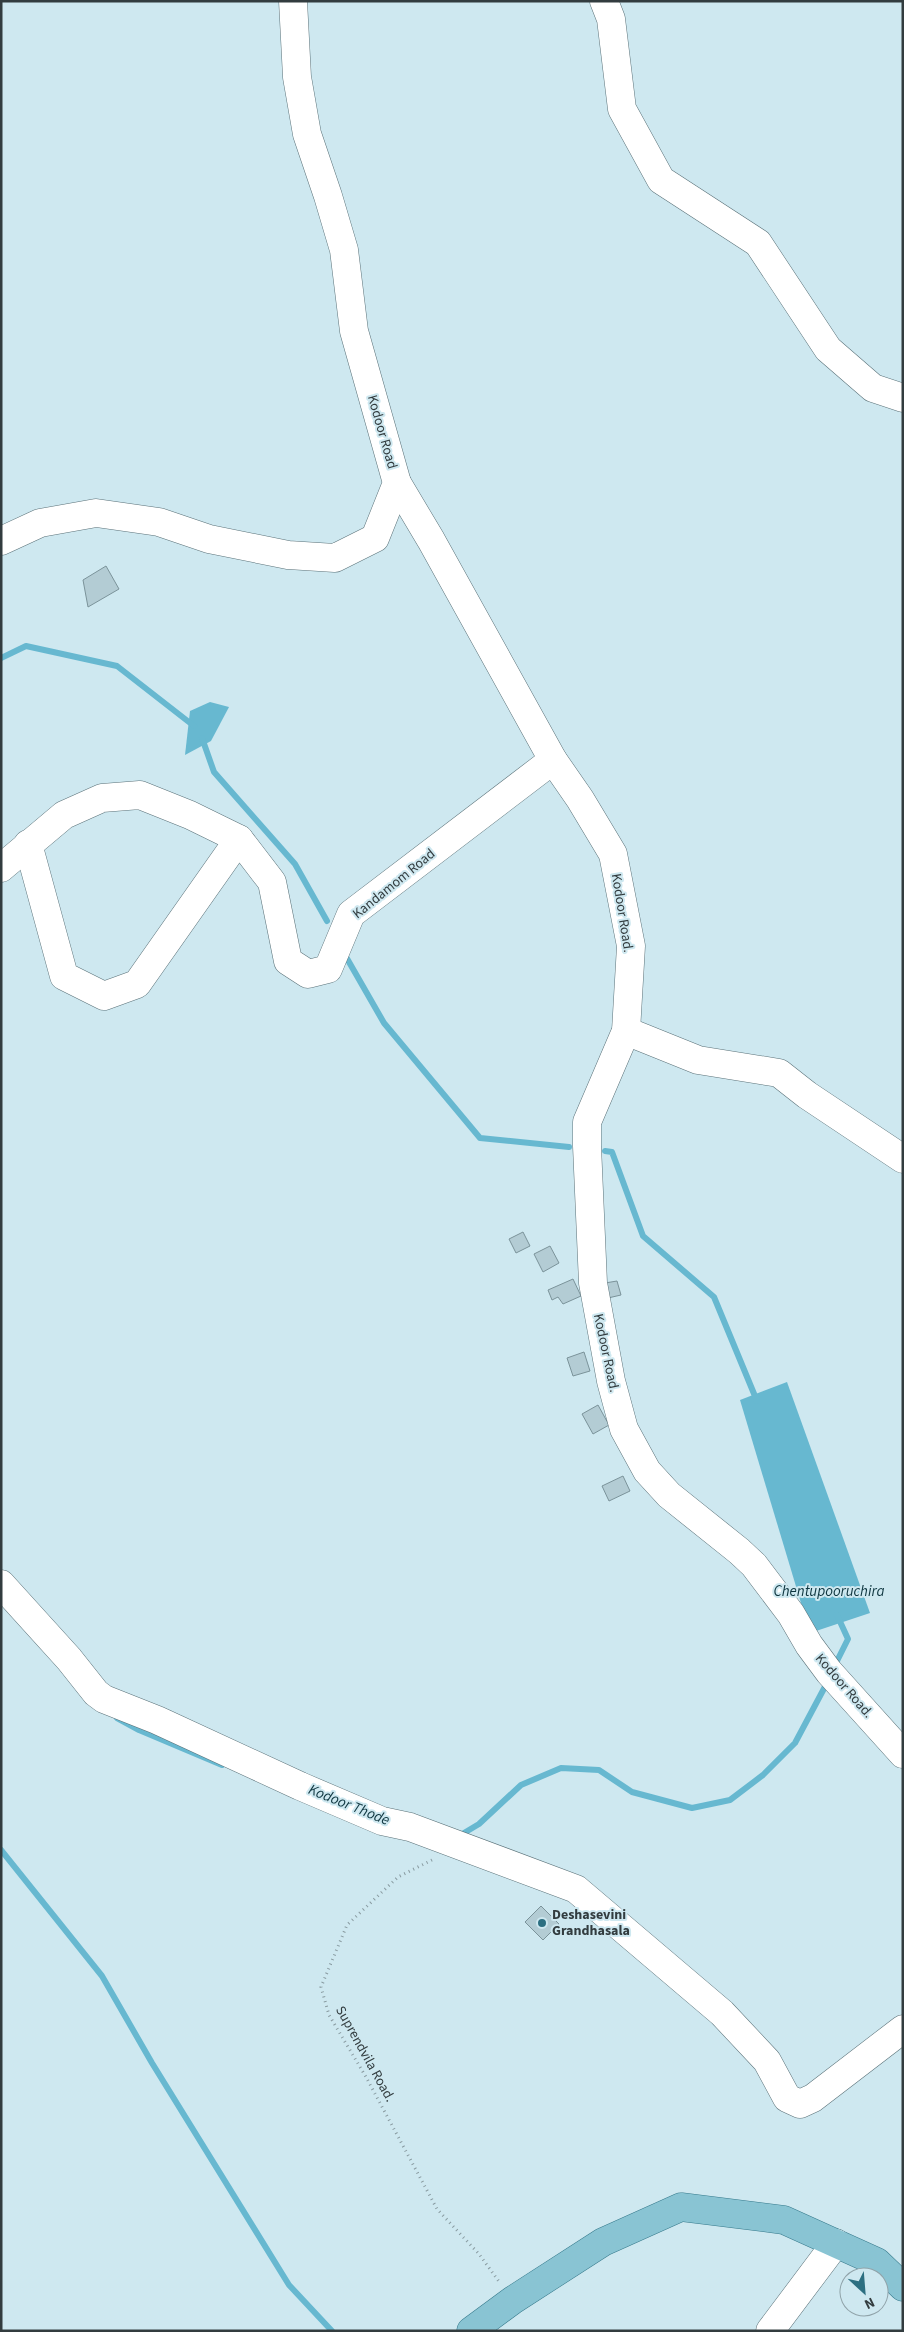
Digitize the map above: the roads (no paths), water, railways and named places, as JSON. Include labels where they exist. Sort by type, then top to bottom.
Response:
[{"type":"main road","points":[[471,2331],[512,2300],[603,2242],[681,2207],[784,2220],[877,2262],[903,2288]]},
{"type":"street","name":"Kodoor Road","points":[[1,541],[40,523],[96,513],[160,522],[209,539],[288,555],[336,558],[375,538],[397,483],[354,331],[344,250],[328,196],[306,134],[297,77],[293,1]]},
{"type":"street","points":[[604,1],[611,19],[622,109],[661,180],[758,243],[828,349],[873,388],[903,398]]},
{"type":"street","name":"Kodoor Road.","points":[[397,483],[431,540],[553,760],[580,799],[612,854],[631,946],[626,1032],[587,1122],[587,1138],[593,1283],[605,1355],[624,1429],[647,1471],[668,1495],[740,1551],[754,1565],[791,1614],[808,1645],[831,1674],[903,1754]]},
{"type":"street","name":"Kandamom Road","points":[[1,868],[64,815],[102,798],[140,795],[190,815],[239,839],[272,882],[288,961],[308,974],[328,969],[351,914],[553,760]]},
{"type":"street","points":[[28,844],[64,976],[104,996],[137,984],[239,839]]},
{"type":"street","points":[[626,1032],[698,1060],[779,1073],[807,1095],[903,1159]]},
{"type":"street","points":[[1,1584],[69,1659],[96,1693],[104,1699],[156,1720],[291,1782],[382,1821],[410,1826],[576,1888],[722,2013],[759,2052],[787,2098],[800,2104],[823,2092],[903,2029]]},
{"type":"street","points":[[770,2331],[836,2243]]},
{"type":"water","points":[[210,702],[229,707],[211,741],[185,755],[190,711]]},
{"type":"water","name":"Chentupooruchira","points":[[787,1382],[870,1613],[810,1633],[740,1400]]},
{"type":"waterway","points":[[1,658],[26,646],[117,666],[194,726]]},
{"type":"waterway","points":[[202,738],[214,772],[295,864],[327,921]]},
{"type":"waterway","points":[[345,955],[384,1023],[480,1138],[569,1147]]},
{"type":"waterway","points":[[605,1151],[612,1152],[643,1236],[714,1297],[757,1401]]},
{"type":"waterway","points":[[834,1667],[848,1639],[837,1615]]},
{"type":"waterway","name":"Kodoor Thode","points":[[459,1836],[479,1824],[521,1785],[561,1768],[599,1770],[632,1792],[692,1808],[730,1800],[763,1775],[795,1743],[828,1681]]},
{"type":"waterway","name":"Kodoor Thode","points":[[117,1718],[139,1730],[222,1765]]},
{"type":"waterway","points":[[1,1850],[102,1976],[152,2063],[289,2285],[332,2331]]},
{"type":"place","name":"Deshasevini Grandhasala","points":[[542,1923]]}]
